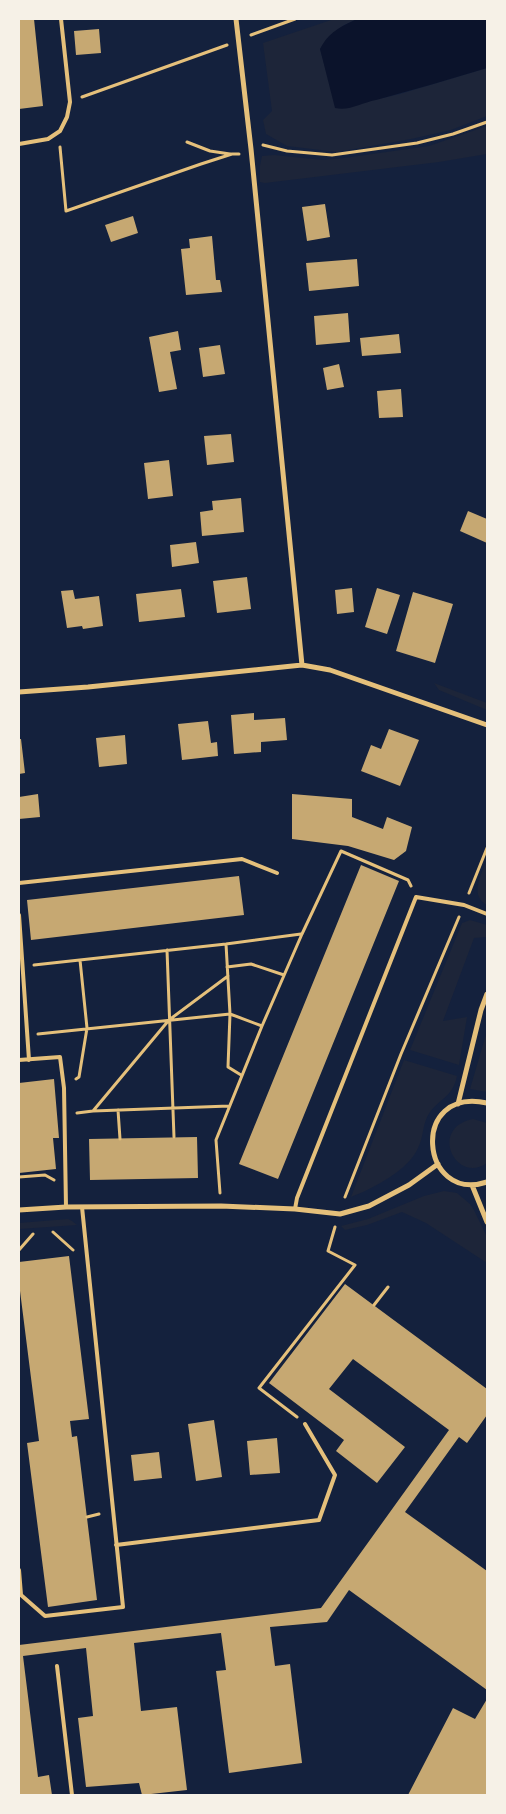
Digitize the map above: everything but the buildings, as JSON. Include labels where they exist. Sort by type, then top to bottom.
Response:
[{"type":"street","points":[[236,19],[251,149],[302,665]]},
{"type":"street","points":[[19,692],[88,687],[302,665],[330,670],[487,725]]},
{"type":"street","points":[[458,1104],[487,994]]},
{"type":"street","points":[[487,1103],[474,1100],[458,1104],[446,1111],[437,1122],[432,1136],[432,1151],[446,1175],[458,1182],[472,1185],[487,1182]]},
{"type":"street","points":[[19,1210],[66,1207],[221,1206],[295,1209],[340,1214],[369,1206],[409,1185],[438,1164]]},
{"type":"street","points":[[472,1185],[487,1222]]},
{"type":"lane","points":[[19,144],[48,139],[60,131],[67,117],[70,102],[62,19]]},
{"type":"lane","points":[[19,883],[242,860],[277,872]]},
{"type":"lane","points":[[295,1209],[416,897],[464,905],[487,914]]},
{"type":"lane","points":[[19,914],[29,1060]]},
{"type":"lane","points":[[19,1060],[60,1057],[64,1088],[66,1207]]},
{"type":"lane","points":[[19,1570],[20,1595],[45,1616],[123,1607],[82,1207]]},
{"type":"lane","points":[[116,1544],[319,1520],[335,1475],[305,1424]]},
{"type":"lane","points":[[57,1666],[72,1795]]},
{"type":"path","points":[[70,102],[295,19]]},
{"type":"path","points":[[187,142],[210,152],[240,154],[264,144],[287,151],[332,156],[417,143],[453,134],[487,122]]},
{"type":"path","points":[[60,131],[66,211],[232,154]]},
{"type":"path","points":[[345,1197],[401,1054],[487,848]]},
{"type":"path","points":[[221,1206],[216,1140],[262,1026],[340,851],[408,880],[416,897]]},
{"type":"path","points":[[22,966],[302,934]]},
{"type":"path","points":[[226,944],[230,1014],[228,1067],[241,1075]]},
{"type":"path","points":[[167,950],[174,1137]]},
{"type":"path","points":[[64,1088],[79,1077],[87,1028],[80,960]]},
{"type":"path","points":[[227,967],[251,964],[284,975]]},
{"type":"path","points":[[93,1111],[169,1020],[228,976]]},
{"type":"path","points":[[27,1035],[230,1014],[262,1026]]},
{"type":"path","points":[[65,1114],[93,1111],[229,1106]]},
{"type":"path","points":[[118,1110],[120,1139]]},
{"type":"path","points":[[19,1177],[45,1175],[67,1187]]},
{"type":"path","points":[[305,1424],[260,1388],[355,1265],[328,1251],[335,1226]]},
{"type":"path","points":[[54,1232],[88,1263]]},
{"type":"path","points":[[19,1250],[33,1234]]},
{"type":"path","points":[[374,1305],[388,1287]]},
{"type":"path","points":[[87,1517],[99,1514]]},
{"type":"shaded area","points":[[334,19],[357,19],[344,25],[320,49],[325,66],[374,100],[487,68],[487,116],[451,130],[337,152],[287,146],[266,134],[263,120],[272,111],[263,43]]},
{"type":"shaded area","points":[[357,19],[487,19],[487,68],[351,108],[335,108],[320,49],[327,38]]},
{"type":"shaded area","points":[[487,126],[487,154],[439,162],[265,183],[260,182],[262,156],[274,155],[323,160],[344,158],[429,146]]},
{"type":"shaded area","points":[[434,683],[487,703],[487,710],[439,690]]},
{"type":"shaded area","points":[[487,860],[487,905],[479,896],[478,884]]},
{"type":"shaded area","points":[[470,920],[487,925],[487,937],[474,938],[443,1021],[467,1017],[459,1065],[410,1050],[462,923]]},
{"type":"shaded area","points":[[487,1031],[487,1092],[470,1089]]},
{"type":"shaded area","points":[[404,1060],[457,1076],[455,1083],[450,1092],[427,1116],[420,1144],[407,1164],[379,1184],[351,1197]]},
{"type":"shaded area","points":[[473,1119],[487,1123],[487,1163],[476,1168],[465,1167],[457,1161],[449,1143],[452,1133],[459,1124]]},
{"type":"shaded area","points":[[444,1191],[457,1193],[474,1210],[487,1237],[487,1263],[426,1223],[402,1212],[367,1225],[345,1230],[341,1226],[368,1219],[424,1196]]},
{"type":"shaded area","points":[[68,1219],[77,1225],[19,1229],[19,1223]]}]
